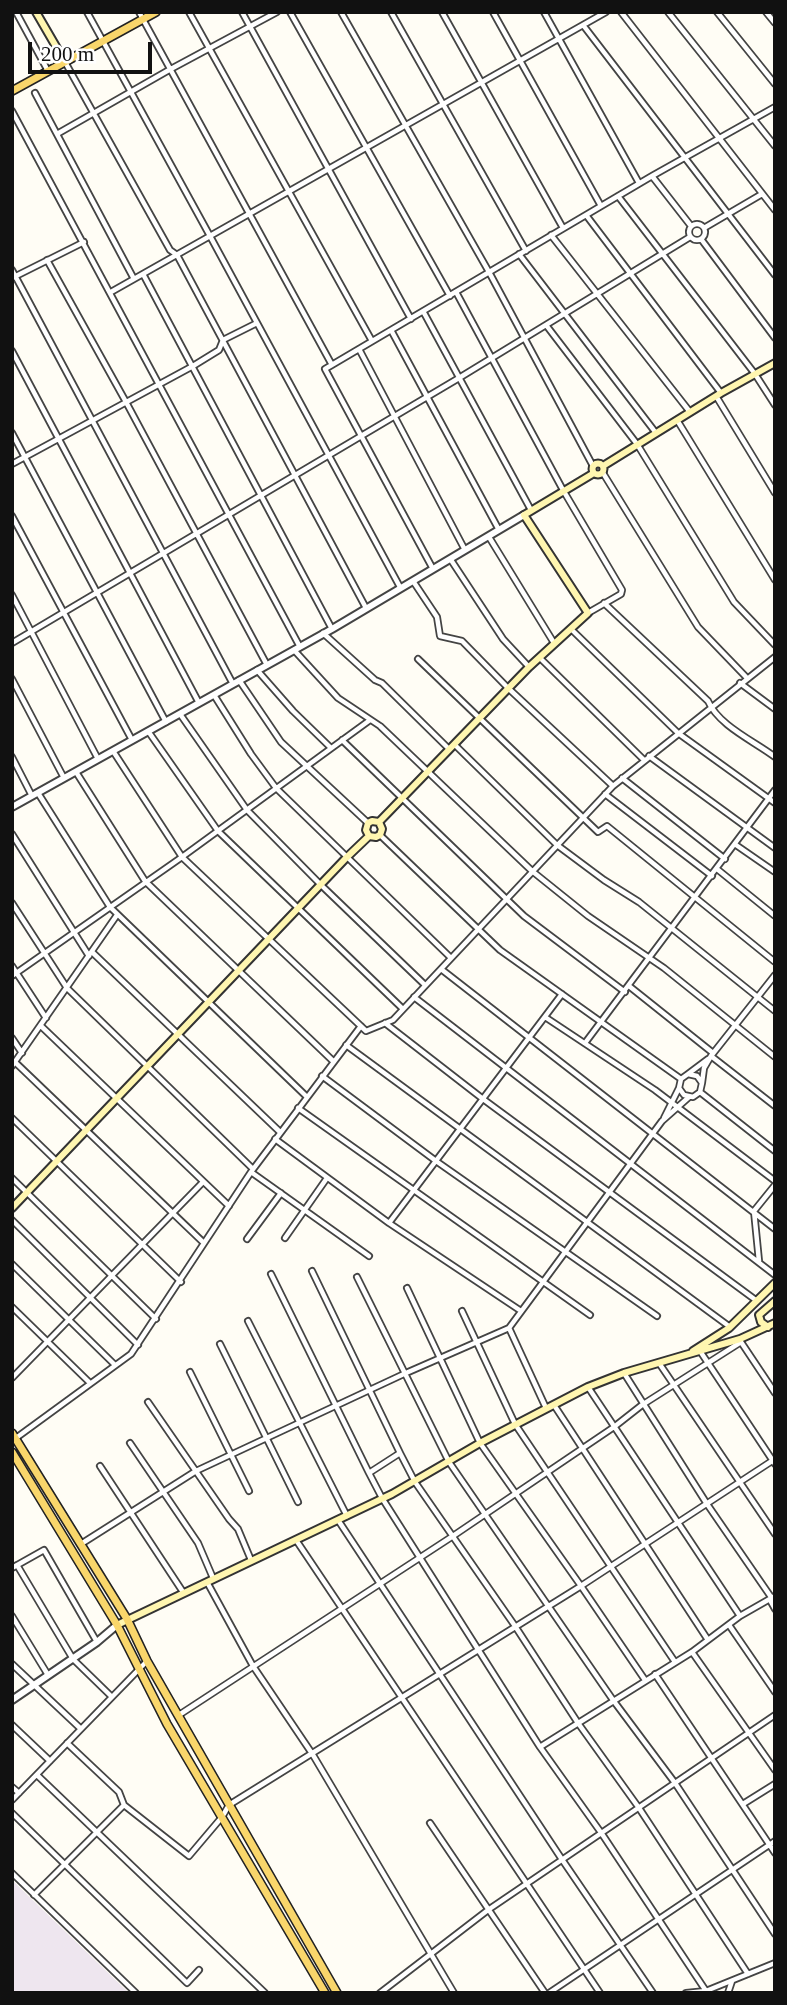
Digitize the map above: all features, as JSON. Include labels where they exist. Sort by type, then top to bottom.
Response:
[{"type":"main road","points":[[36,12],[65,62]]},
{"type":"main road","points":[[14,87],[103,41],[141,16],[156,12]]},
{"type":"main road","points":[[379,822],[529,667],[588,613],[528,513],[599,464],[603,470],[637,444],[775,363]]},
{"type":"main road","points":[[369,836],[366,830],[368,823],[379,822]]},
{"type":"main road","points":[[369,836],[380,835],[382,828],[379,822]]},
{"type":"main road","points":[[12,1208],[369,836]]},
{"type":"main road","points":[[687,1355],[730,1326],[775,1283]]},
{"type":"main road","points":[[773,1325],[761,1322],[759,1315],[775,1301]]},
{"type":"main road","points":[[117,1625],[295,1538],[382,1499],[480,1443],[588,1387],[624,1373],[741,1340],[773,1325]]},
{"type":"main road","points":[[14,1436],[127,1619],[147,1661],[337,1993]]},
{"type":"main road","points":[[12,1452],[117,1625],[167,1724],[325,1993]]},
{"type":"street","points":[[16,12],[48,71]]},
{"type":"street","points":[[87,12],[400,587]]},
{"type":"street","points":[[189,12],[372,341]]},
{"type":"street","points":[[242,12],[411,319]]},
{"type":"street","points":[[57,134],[277,12]]},
{"type":"street","points":[[290,12],[450,296]]},
{"type":"street","points":[[341,12],[489,272],[594,470]]},
{"type":"street","points":[[391,12],[526,251]]},
{"type":"street","points":[[442,12],[564,228]]},
{"type":"street","points":[[493,12],[601,206]]},
{"type":"street","points":[[544,12],[639,183]]},
{"type":"street","points":[[111,292],[559,39],[596,15],[606,12]]},
{"type":"street","points":[[621,12],[775,210]]},
{"type":"street","points":[[668,12],[775,146]]},
{"type":"street","points":[[717,12],[775,84]]},
{"type":"street","points":[[766,12],[775,23]]},
{"type":"street","points":[[141,16],[332,365]]},
{"type":"street","points":[[583,25],[775,275]]},
{"type":"street","points":[[65,62],[170,250],[177,255],[366,608]]},
{"type":"street","points":[[35,93],[134,279]]},
{"type":"street","points":[[434,570],[326,369],[639,183],[775,107]]},
{"type":"street","points":[[12,111],[160,384],[297,648],[338,698],[380,726],[532,871],[588,916],[664,968],[775,1057]]},
{"type":"street","points":[[652,176],[691,226]]},
{"type":"street","points":[[704,228],[762,194]]},
{"type":"street","points":[[618,196],[755,374],[775,405]]},
{"type":"street","points":[[586,215],[719,394],[775,494]]},
{"type":"street","points":[[696,223],[704,228],[705,234],[701,239],[690,237],[688,231],[691,226],[696,223]]},
{"type":"street","points":[[551,235],[690,412]]},
{"type":"street","points":[[12,643],[459,378],[690,237]]},
{"type":"street","points":[[701,239],[775,338]]},
{"type":"street","points":[[14,277],[84,242]]},
{"type":"street","points":[[520,254],[656,433]]},
{"type":"street","points":[[47,260],[267,665]]},
{"type":"street","points":[[12,270],[164,554],[236,682],[281,742],[368,823]]},
{"type":"street","points":[[143,274],[332,629]]},
{"type":"street","points":[[456,292],[563,490],[622,590],[621,594],[588,613]]},
{"type":"street","points":[[12,807],[332,629],[528,513],[423,311]]},
{"type":"street","points":[[12,464],[193,366],[219,350],[223,340],[257,323]]},
{"type":"street","points":[[546,325],[637,444],[734,602],[775,645]]},
{"type":"street","points":[[391,330],[499,531]]},
{"type":"street","points":[[359,349],[466,551]]},
{"type":"street","points":[[12,351],[199,703]]},
{"type":"street","points":[[677,420],[775,580]]},
{"type":"street","points":[[12,433],[166,722]]},
{"type":"street","points":[[603,470],[698,627],[747,678]]},
{"type":"street","points":[[12,516],[132,740]]},
{"type":"street","points":[[488,537],[554,643]]},
{"type":"street","points":[[451,560],[503,639],[529,667]]},
{"type":"street","points":[[413,580],[437,617],[440,636],[463,641],[508,688],[613,786]]},
{"type":"street","points":[[12,596],[98,760]]},
{"type":"street","points":[[604,603],[708,701],[729,725],[775,757]]},
{"type":"street","points":[[571,629],[678,733],[775,803]]},
{"type":"street","points":[[323,633],[369,675],[382,683],[557,845],[639,902],[775,1011]]},
{"type":"street","points":[[540,658],[644,760]]},
{"type":"street","points":[[418,659],[598,832],[607,827],[775,962]]},
{"type":"street","points":[[113,751],[182,856],[366,1031],[393,1020],[613,786],[740,683],[773,661]]},
{"type":"street","points":[[257,670],[293,711],[331,748]]},
{"type":"street","points":[[12,679],[64,778]]},
{"type":"street","points":[[740,683],[775,709]]},
{"type":"street","points":[[214,695],[276,788],[451,958]]},
{"type":"street","points":[[180,713],[247,810],[425,985]]},
{"type":"street","points":[[14,974],[370,720]]},
{"type":"street","points":[[148,731],[218,831],[403,1009]]},
{"type":"street","points":[[342,740],[524,916],[625,992]]},
{"type":"street","points":[[649,756],[775,848]]},
{"type":"street","points":[[12,757],[110,907],[306,1096]]},
{"type":"street","points":[[76,772],[145,881],[333,1061]]},
{"type":"street","points":[[622,778],[725,859]]},
{"type":"street","points":[[585,1043],[775,790]]},
{"type":"street","points":[[605,794],[712,876]]},
{"type":"street","points":[[12,834],[91,954],[280,1132]]},
{"type":"street","points":[[380,835],[500,950],[681,1079]]},
{"type":"street","points":[[736,845],[775,872]]},
{"type":"street","points":[[717,869],[775,916]]},
{"type":"street","points":[[12,904],[67,988],[252,1171],[369,1256]]},
{"type":"street","points":[[117,915],[14,1064],[204,1243]]},
{"type":"street","points":[[12,966],[14,974],[47,1018]]},
{"type":"street","points":[[441,969],[775,1229]]},
{"type":"street","points":[[81,1544],[197,1471],[440,1357],[509,1328],[654,1133],[680,1088],[681,1079],[712,1054],[775,975]]},
{"type":"street","points":[[629,986],[775,1106]]},
{"type":"street","points":[[389,1223],[562,994]]},
{"type":"street","points":[[414,997],[775,1275]]},
{"type":"street","points":[[545,1017],[671,1102],[775,1183],[754,1211],[759,1262]]},
{"type":"street","points":[[385,1023],[483,1099],[757,1301]]},
{"type":"street","points":[[41,1026],[229,1206]]},
{"type":"street","points":[[14,1436],[131,1354],[252,1171],[361,1026]]},
{"type":"street","points":[[12,1038],[22,1053]]},
{"type":"street","points":[[346,1045],[730,1326]]},
{"type":"street","points":[[701,1092],[704,1068],[712,1054]]},
{"type":"street","points":[[688,1074],[697,1076],[702,1083]]},
{"type":"street","points":[[321,1076],[436,1161],[657,1316]]},
{"type":"street","points":[[680,1088],[681,1092],[689,1097]]},
{"type":"street","points":[[662,1121],[689,1097],[701,1092]]},
{"type":"street","points":[[701,1092],[775,1151]]},
{"type":"street","points":[[298,1108],[590,1315]]},
{"type":"street","points":[[12,1118],[181,1282]]},
{"type":"street","points":[[275,1139],[389,1223],[521,1311]]},
{"type":"street","points":[[12,1178],[156,1319]]},
{"type":"street","points":[[285,1238],[327,1178]]},
{"type":"street","points":[[12,1378],[203,1182]]},
{"type":"street","points":[[247,1239],[281,1193]]},
{"type":"street","points":[[12,1220],[138,1345]]},
{"type":"street","points":[[12,1264],[115,1365]]},
{"type":"street","points":[[312,1271],[415,1482],[515,1626],[578,1723],[639,1808],[748,1974]]},
{"type":"street","points":[[271,1274],[382,1499],[540,1747],[602,1834],[706,1991]]},
{"type":"street","points":[[357,1278],[449,1462],[613,1700],[675,1783],[775,1934]]},
{"type":"street","points":[[407,1287],[480,1443],[645,1680]]},
{"type":"street","points":[[12,1307],[90,1383]]},
{"type":"street","points":[[462,1311],[515,1424],[675,1662]]},
{"type":"street","points":[[248,1321],[347,1516]]},
{"type":"street","points":[[509,1328],[546,1408]]},
{"type":"street","points":[[178,1716],[516,1494],[642,1405],[741,1340],[775,1393]]},
{"type":"street","points":[[220,1344],[298,1503]]},
{"type":"street","points":[[67,1744],[119,1792],[124,1805],[188,1856],[229,1805],[581,1586],[774,1461],[701,1351]]},
{"type":"street","points":[[659,1363],[775,1534]]},
{"type":"street","points":[[190,1372],[249,1491]]},
{"type":"street","points":[[624,1373],[707,1504],[773,1597]]},
{"type":"street","points":[[588,1387],[740,1616]]},
{"type":"street","points":[[148,1402],[238,1529],[251,1560]]},
{"type":"street","points":[[554,1404],[708,1640]]},
{"type":"street","points":[[130,1443],[198,1543],[210,1580],[253,1666],[313,1755],[454,1993]]},
{"type":"street","points":[[369,1473],[400,1453]]},
{"type":"street","points":[[100,1466],[183,1592]]},
{"type":"street","points":[[338,1520],[653,1993]]},
{"type":"street","points":[[295,1538],[600,1993]]},
{"type":"street","points":[[97,1642],[44,1550],[15,1566],[73,1659],[112,1697]]},
{"type":"street","points":[[773,1597],[771,1602],[775,1609]]},
{"type":"street","points":[[540,1747],[692,1653],[740,1616],[773,1597]]},
{"type":"street","points":[[12,1616],[48,1676]]},
{"type":"street","points":[[12,1700],[97,1642],[117,1625]]},
{"type":"street","points":[[729,1625],[775,1692]]},
{"type":"street","points":[[692,1653],[775,1770]]},
{"type":"street","points":[[12,1800],[147,1661]]},
{"type":"street","points":[[12,1664],[81,1729]]},
{"type":"street","points":[[655,1674],[775,1853]]},
{"type":"street","points":[[380,1993],[561,1858],[602,1834],[775,1715]]},
{"type":"street","points":[[12,1726],[50,1761]]},
{"type":"street","points":[[37,1775],[265,1993]]},
{"type":"street","points":[[743,1804],[775,1784]]},
{"type":"street","points":[[12,1787],[19,1793]]},
{"type":"street","points":[[34,1895],[124,1805]]},
{"type":"street","points":[[12,1813],[187,1983],[199,1970]]},
{"type":"street","points":[[430,1823],[547,1993],[775,1841]]},
{"type":"street","points":[[12,1873],[136,1993]]},
{"type":"street","points":[[686,1993],[706,1991],[775,1963]]},
{"type":"street","points":[[728,1993],[732,1981]]},
{"type":"shaded area","points":[[12,1880],[129,1993],[12,1993]]}]
